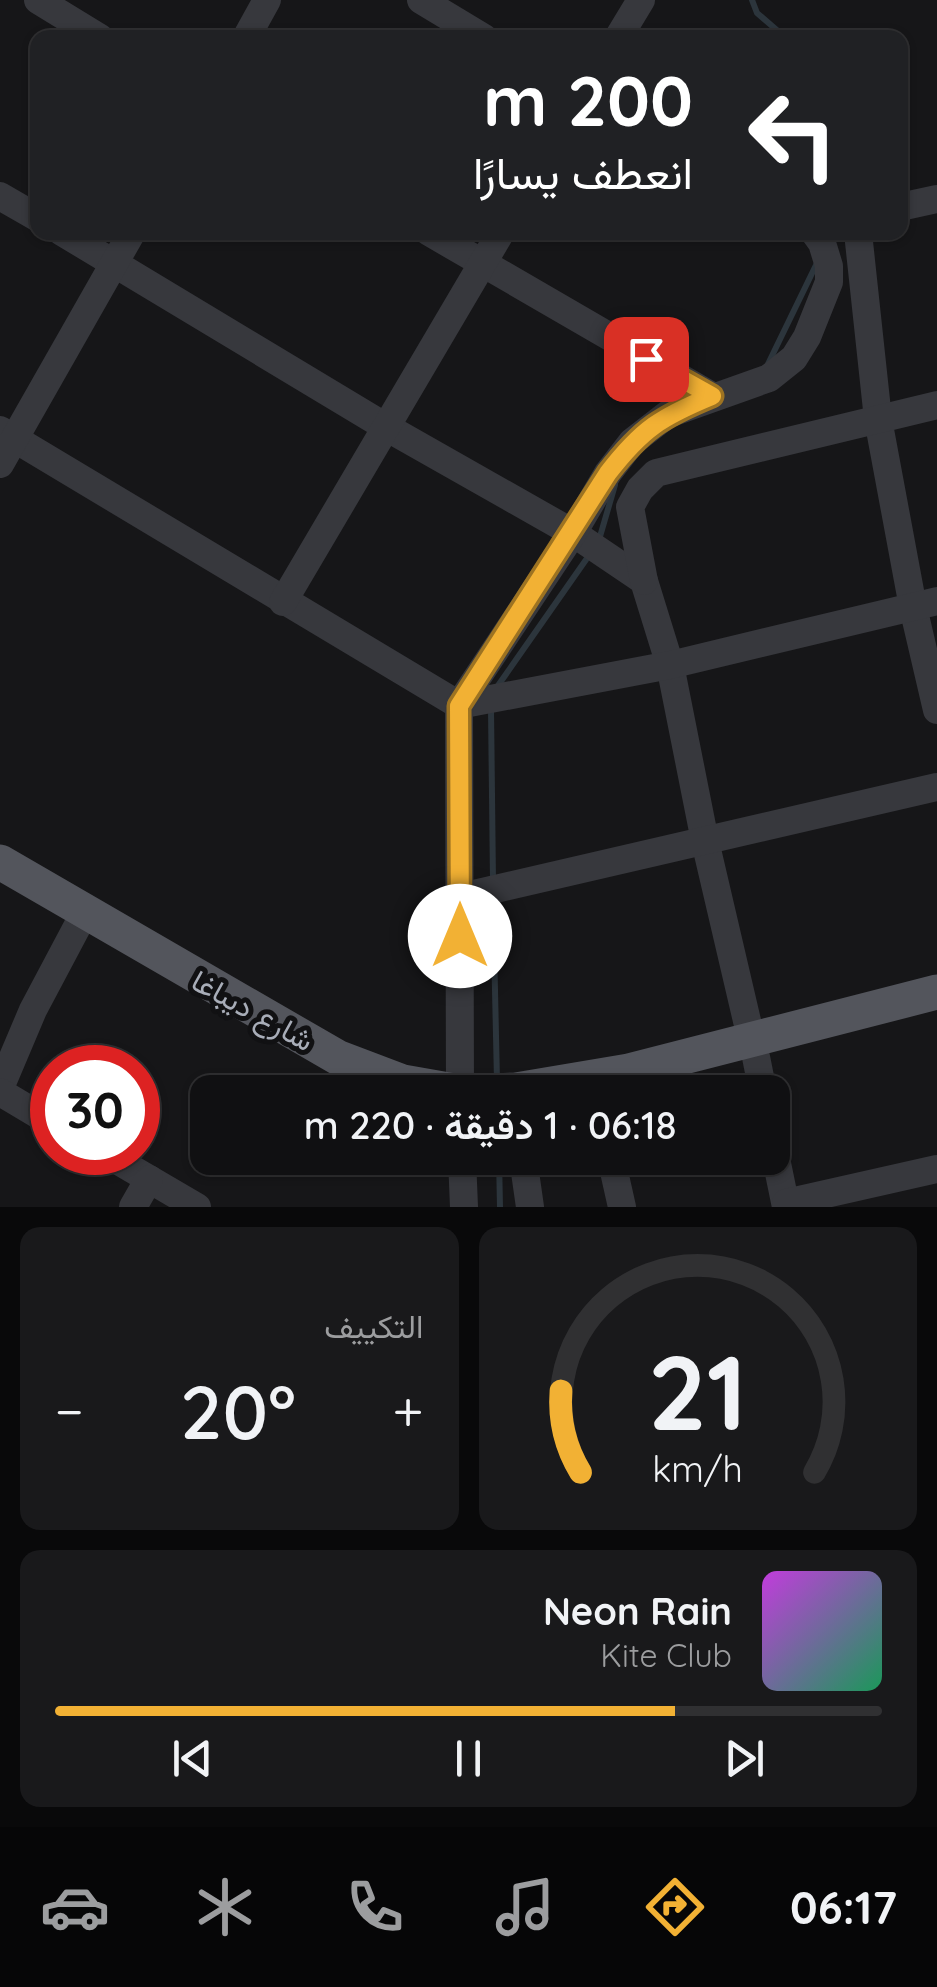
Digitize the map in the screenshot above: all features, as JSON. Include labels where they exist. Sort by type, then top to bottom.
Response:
[{"type":"main road","name":"شارع ديباغا","points":[[0,862],[337,1057],[385,1075]]},
{"type":"main road","name":"شارع ديباغا","points":[[0,883],[326,1075]]},
{"type":"main road","name":"شارع ديباغا","points":[[677,1075],[937,992]]},
{"type":"main road","name":"شارع ديباغا","points":[[606,1075],[937,1011]]},
{"type":"street","points":[[38,0],[87,30]]},
{"type":"street","points":[[250,30],[267,0]]},
{"type":"street","points":[[422,0],[471,30]]},
{"type":"street","points":[[623,30],[641,0]]},
{"type":"street","points":[[0,196],[30,213]]},
{"type":"street","points":[[908,204],[937,198]]},
{"type":"street","points":[[75,240],[386,428],[589,543],[644,581]]},
{"type":"street","points":[[0,464],[8,434],[128,240]]},
{"type":"street","points":[[442,240],[712,396]]},
{"type":"street","points":[[283,602],[496,240]]},
{"type":"street","points":[[460,1075],[459,706],[589,543],[608,473],[632,442],[668,414],[769,378],[794,358],[807,337],[828,282],[829,266],[820,240]]},
{"type":"street","points":[[859,240],[878,419],[925,604],[937,710]]},
{"type":"street","points":[[760,1075],[670,665],[644,581],[630,507],[640,488],[656,473],[937,405]]},
{"type":"street","points":[[8,434],[459,706],[670,665],[925,604]]},
{"type":"street","points":[[461,897],[937,787]]},
{"type":"street","points":[[30,1109],[0,1090],[33,1010],[77,928]]},
{"type":"street","points":[[780,1175],[786,1205],[937,1169]]},
{"type":"street","points":[[142,1175],[197,1207]]},
{"type":"street","points":[[463,1175],[464,1207]]},
{"type":"street","points":[[525,1175],[530,1207]]},
{"type":"street","points":[[615,1175],[622,1207]]},
{"type":"street","points":[[133,1207],[149,1179]]},
{"type":"waterway","points":[[752,0],[757,13],[777,30]]},
{"type":"waterway","points":[[768,364],[817,263]]},
{"type":"waterway","points":[[599,540],[615,485]]},
{"type":"waterway","points":[[497,687],[590,554]]},
{"type":"waterway","points":[[491,709],[493,881]]},
{"type":"waterway","points":[[493,899],[497,1075]]},
{"type":"waterway","points":[[499,1175],[500,1207]]},
{"type":"route","points":[[460,936],[459,706],[608,473],[632,442],[668,414],[712,396],[646,359]]}]
